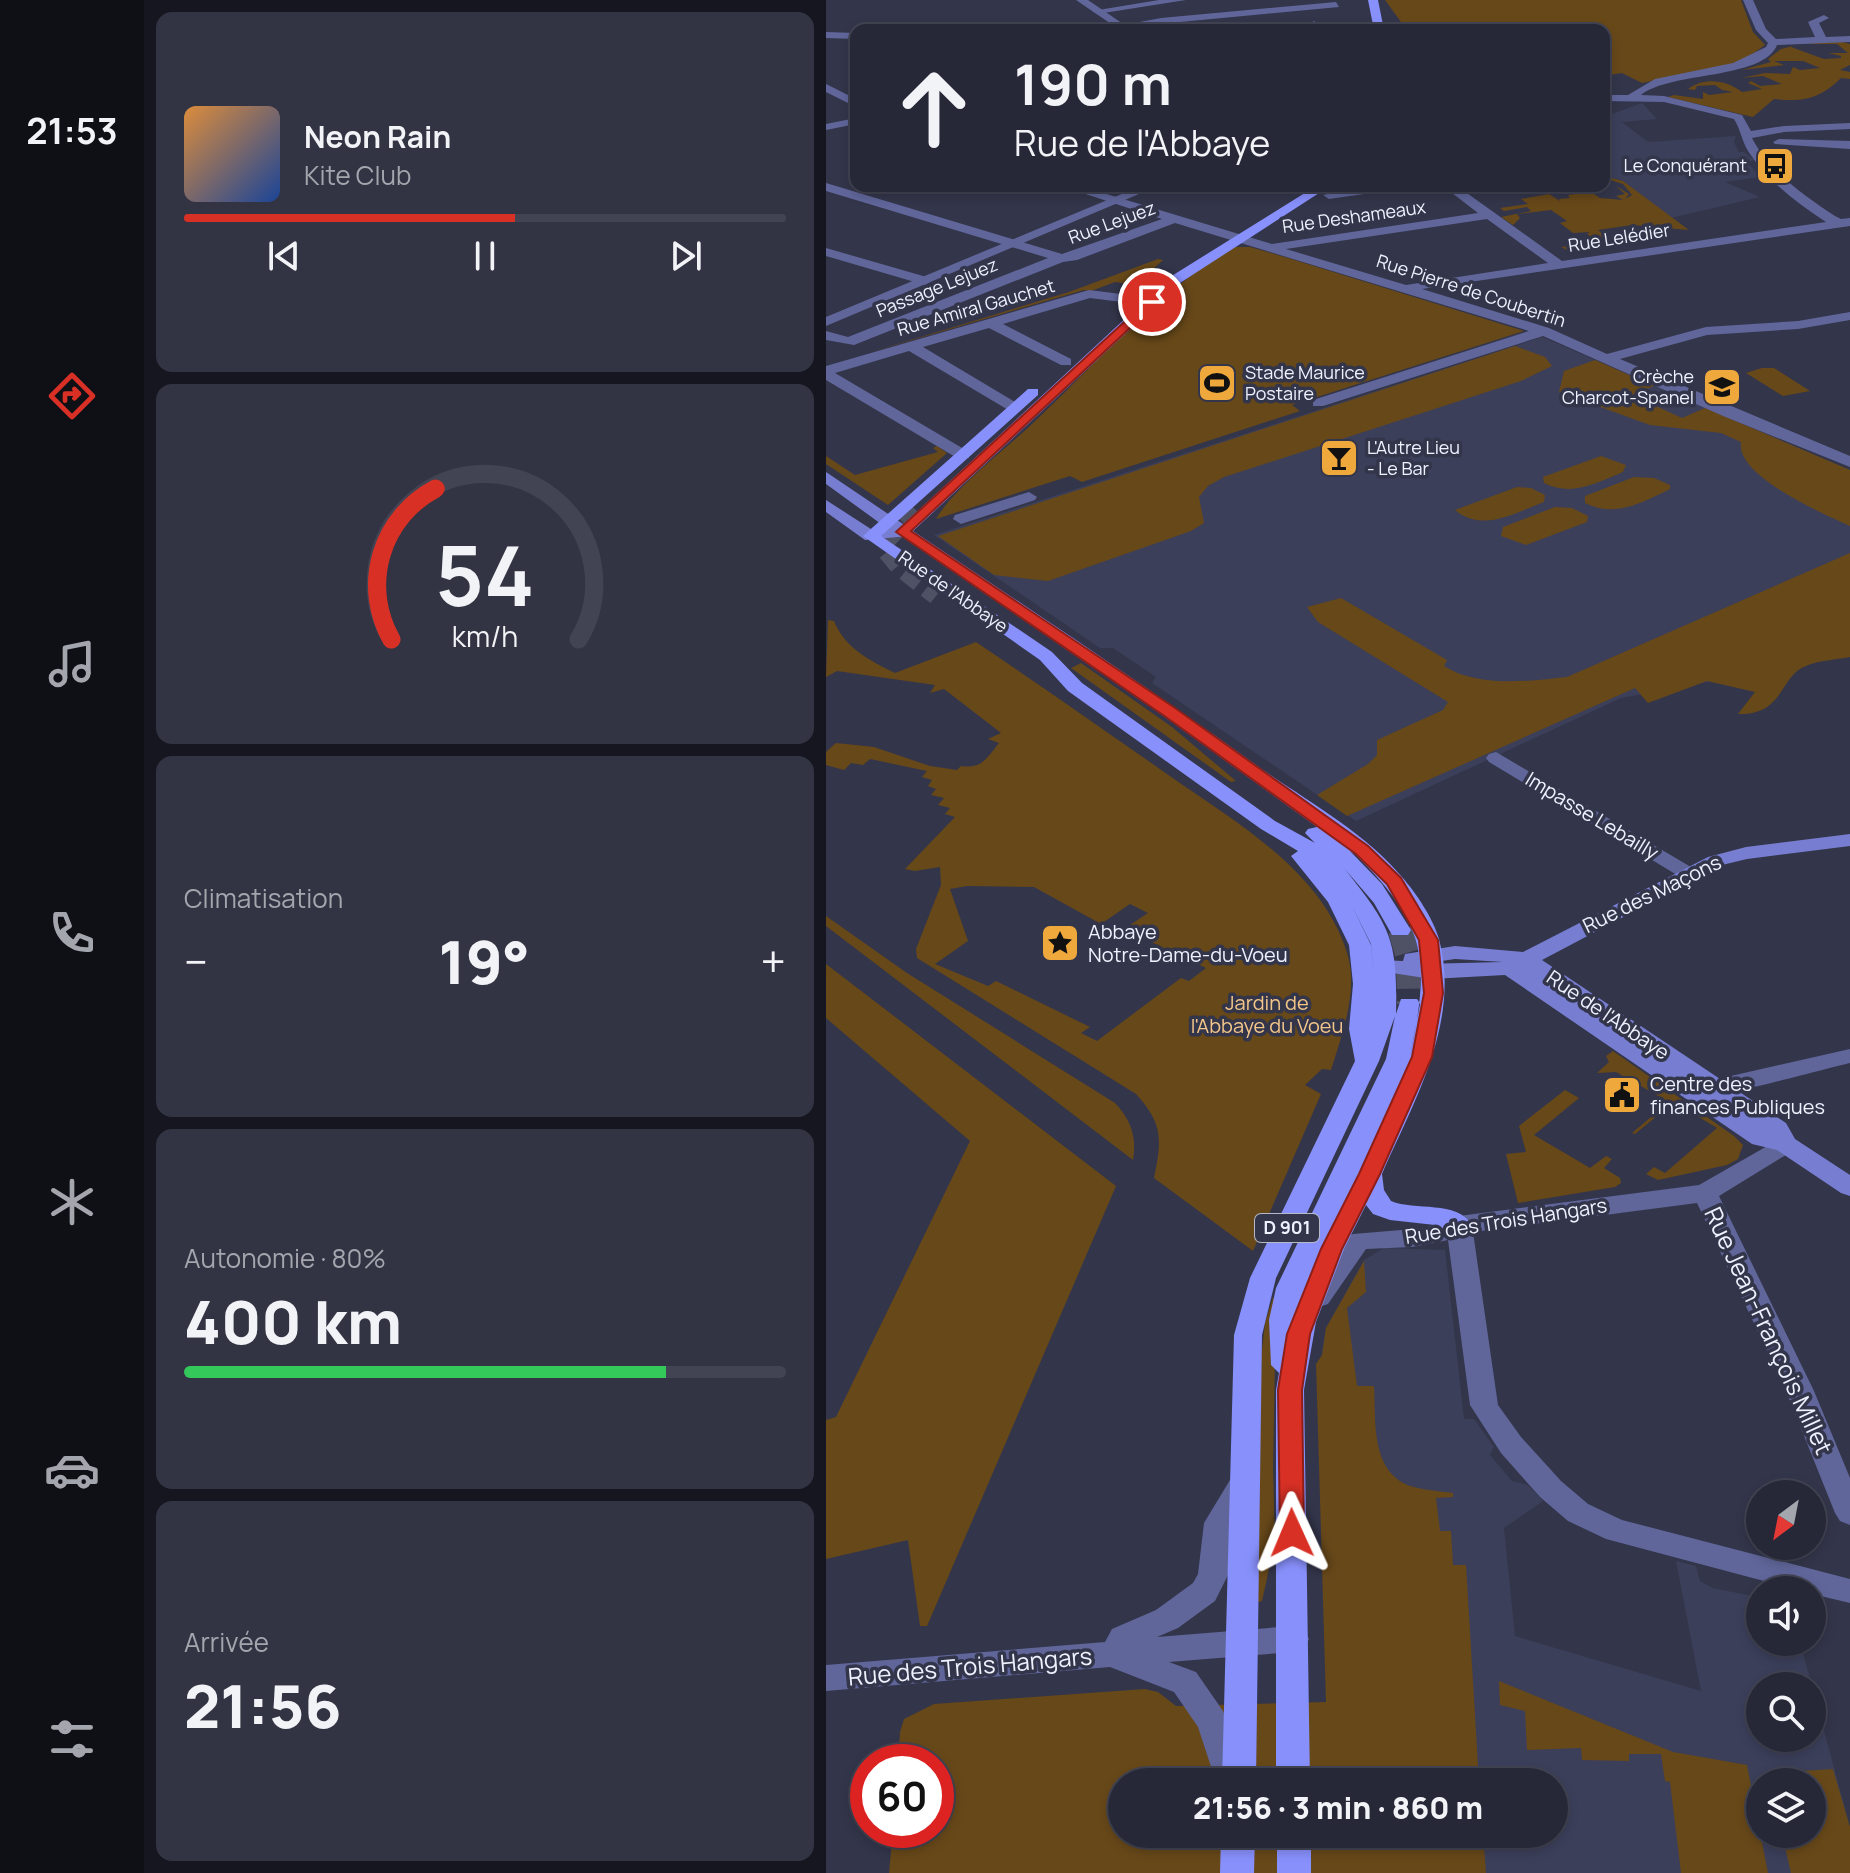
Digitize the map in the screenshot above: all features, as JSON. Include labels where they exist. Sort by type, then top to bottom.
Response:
[{"type":"main road","points":[[1362,0],[1366,24]]},
{"type":"main road","points":[[1373,0],[1378,24]]},
{"type":"main road","points":[[871,536],[896,527],[1175,280],[1301,192]]},
{"type":"main road","points":[[916,510],[1040,394],[1081,350],[1172,269],[1323,192]]},
{"type":"main road","points":[[896,527],[963,455],[1015,408],[1059,359],[1081,350]]},
{"type":"main road","name":"Rue de l'Abbaye","points":[[826,477],[1169,711],[1362,850],[1394,881],[1425,932],[1434,993],[1422,1057],[1375,1130]]},
{"type":"main road","name":"Rue de l'Abbaye","points":[[826,505],[1046,656],[1075,687]]},
{"type":"main road","name":"Rue de l'Abbaye","points":[[936,596],[1028,662],[1075,687],[1268,825],[1312,850],[1346,882],[1374,924],[1386,965],[1384,1015],[1367,1061]]},
{"type":"main road","name":"Rue de l'Abbaye","points":[[1169,711],[1252,788],[1325,841],[1364,874],[1389,906],[1400,930]]},
{"type":"main road","name":"Rue de l'Abbaye","points":[[1268,825],[1316,872],[1338,900],[1360,945],[1364,984],[1361,1029],[1367,1061]]},
{"type":"main road","name":"Rue des Maçons","points":[[1518,964],[1689,874],[1732,856],[1850,840]]},
{"type":"main road","points":[[1386,965],[1518,964]]},
{"type":"main road","name":"Rue de l'Abbaye","points":[[1518,964],[1777,1129],[1785,1144]]},
{"type":"main road","name":"Rue de l'Abbaye","points":[[1518,964],[1761,1138],[1785,1144]]},
{"type":"main road","name":"D 901","points":[[1290,1390],[1302,1322],[1331,1249],[1369,1174],[1375,1130],[1398,1059],[1409,1004]]},
{"type":"main road","name":"D 901","points":[[1239,1768],[1245,1361],[1252,1313],[1263,1278],[1367,1061]]},
{"type":"main road","name":"D 901","points":[[1293,1768],[1290,1390],[1283,1350],[1289,1288],[1375,1130]]},
{"type":"main road","points":[[1785,1144],[1850,1187]]},
{"type":"main road","points":[[1369,1174],[1371,1193],[1377,1204],[1390,1212],[1436,1216],[1459,1225]]},
{"type":"main road","points":[[1237,1873],[1238,1848]]},
{"type":"main road","points":[[1294,1848],[1294,1873]]},
{"type":"street","points":[[1081,0],[1118,24]]},
{"type":"street","points":[[1097,11],[1181,0]]},
{"type":"street","points":[[1748,0],[1761,30],[1773,42],[1850,39]]},
{"type":"street","points":[[1161,24],[1336,5]]},
{"type":"street","points":[[1298,9],[1314,24]]},
{"type":"street","points":[[1822,40],[1813,22],[1824,18]]},
{"type":"street","points":[[826,35],[850,36]]},
{"type":"street","points":[[1610,111],[1645,86],[1742,66],[1763,56],[1771,49],[1773,42]]},
{"type":"street","points":[[1645,86],[1646,94],[1736,116],[1745,125],[1747,138],[1804,204],[1846,225]]},
{"type":"street","points":[[828,89],[847,87]]},
{"type":"street","points":[[828,89],[850,101]]},
{"type":"street","points":[[1610,98],[1664,99]]},
{"type":"street","points":[[826,127],[850,122]]},
{"type":"street","points":[[1747,138],[1784,129],[1850,126]]},
{"type":"street","points":[[1747,138],[1850,145]]},
{"type":"street","points":[[826,187],[1061,258]]},
{"type":"street","name":"Rue Pierre de Coubertin","points":[[1087,192],[1544,331],[1714,407],[1847,460]]},
{"type":"street","points":[[826,322],[1138,192]]},
{"type":"street","points":[[1457,192],[1560,265]]},
{"type":"street","name":"Rue Deshameaux","points":[[1272,248],[1489,215]]},
{"type":"street","name":"Rue Lejuez","points":[[1061,258],[1072,257],[1174,219]]},
{"type":"street","name":"Rue Lelédier","points":[[1406,289],[1846,225]]},
{"type":"street","points":[[826,252],[925,281]]},
{"type":"street","name":"Passage Lejuez","points":[[826,335],[849,342],[1061,258]]},
{"type":"street","name":"Rue Amiral Gauchet","points":[[826,372],[1089,294],[1137,300]]},
{"type":"street","points":[[1608,358],[1706,331],[1798,325],[1850,316]]},
{"type":"street","points":[[989,322],[1059,359]]},
{"type":"street","points":[[1318,403],[1544,331]]},
{"type":"street","points":[[911,346],[1015,408]]},
{"type":"street","points":[[826,372],[963,455]]},
{"type":"street","points":[[961,519],[1029,497]]},
{"type":"street","name":"Impasse Lebailly","points":[[1496,758],[1689,874]]},
{"type":"street","points":[[1717,1089],[1730,1083],[1850,1056]]},
{"type":"street","name":"Rue des Trois Hangars","points":[[1302,1322],[1354,1244],[1362,1240],[1445,1234],[1459,1225],[1705,1193],[1785,1144]]},
{"type":"street","name":"Rue Jean-François Millet","points":[[1705,1193],[1800,1391],[1850,1513]]},
{"type":"street","points":[[1459,1225],[1484,1405],[1496,1424],[1560,1499],[1584,1516],[1617,1531],[1850,1591]]},
{"type":"street","points":[[1228,1768],[1212,1721],[1185,1682],[1114,1655],[1123,1638],[1167,1619],[1204,1592],[1213,1575],[1219,1523],[1243,1483]]},
{"type":"street","name":"Rue des Trois Hangars","points":[[826,1678],[1293,1639]]},
{"type":"shaded area","points":[[1642,103],[1657,119],[1622,122],[1648,142],[1736,136],[1734,142],[1739,152],[1755,160],[1747,162],[1760,177],[1725,182],[1760,197],[1671,218],[1623,181],[1610,178],[1610,115]]},
{"type":"shaded area","points":[[1542,337],[1850,470],[1850,656],[1621,698],[1356,821],[1152,683],[1156,677],[1113,648],[1100,648],[934,535]]},
{"type":"shaded area","points":[[1384,1248],[1445,1250],[1464,1419],[1474,1419],[1494,1447],[1490,1455],[1512,1481],[1528,1485],[1543,1501],[1504,1528],[1515,1636],[1701,1691],[1676,1561],[1696,1566],[1700,1581],[1713,1588],[1746,1595],[1746,1656],[1804,1656],[1808,1672],[1746,1672],[1746,1752],[1826,1752],[1826,1738],[1850,1827],[1850,1873],[1386,1873],[1385,1848],[1568,1848],[1568,1768],[1379,1768],[1322,1351],[1326,1328],[1364,1260]]},
{"type":"green space","points":[[1385,0],[1741,0],[1753,32],[1765,45],[1743,61],[1642,83],[1622,73],[1610,75],[1610,24],[1402,24]]},
{"type":"green space","points":[[1839,41],[1850,44],[1850,65],[1840,70],[1850,72],[1850,79],[1841,78],[1826,91],[1810,98],[1774,99],[1753,117],[1668,97],[1703,99],[1703,92],[1709,95],[1733,92],[1715,85],[1688,89],[1708,82],[1729,85],[1742,92],[1762,89],[1748,83],[1751,81],[1760,86],[1782,84],[1763,76],[1741,78],[1765,73],[1790,74],[1793,67],[1800,70],[1820,68],[1803,61],[1774,61],[1784,65],[1742,70],[1771,62],[1768,59],[1781,49],[1793,46],[1824,59],[1841,58],[1828,53],[1848,53],[1837,44],[1803,44]]},
{"type":"green space","points":[[1610,178],[1623,181],[1689,230],[1632,225],[1598,230],[1611,240],[1609,243],[1567,250],[1561,247],[1599,243],[1587,234],[1590,232],[1573,233],[1560,223],[1567,221],[1551,210],[1517,214],[1520,218],[1513,225],[1501,217],[1531,211],[1527,207],[1504,211],[1500,208],[1528,204],[1521,199],[1549,194],[1560,201],[1570,198],[1568,195],[1591,192],[1600,198],[1623,200],[1616,196],[1625,194],[1616,186],[1629,194],[1625,199],[1632,195],[1623,184]]},
{"type":"green space","name":"Stade Maurice Postaire","points":[[1233,247],[1250,247],[1524,331],[1292,405],[1300,411],[1082,482],[1070,476],[936,519],[967,482],[1031,425],[1152,307]]},
{"type":"green space","points":[[1158,259],[1163,260],[1136,285],[1115,282],[868,353],[1069,292]]},
{"type":"green space","points":[[1515,346],[1545,357],[1552,366],[1521,381],[1224,477],[1208,486],[1199,497],[1204,523],[1191,531],[1048,581],[994,575],[938,536]]},
{"type":"green space","points":[[1595,360],[1654,386],[1632,395],[1682,418],[1705,408],[1850,470],[1850,526],[1803,503],[1766,480],[1743,455],[1741,442],[1721,433],[1650,425],[1559,392],[1564,371]]},
{"type":"green space","points":[[1774,368],[1810,391],[1783,396],[1746,373]]},
{"type":"green space","points":[[937,446],[947,453],[888,505],[826,464],[826,456],[855,475],[938,452],[933,448]]},
{"type":"green space","points":[[1601,456],[1626,465],[1623,472],[1574,489],[1544,483],[1543,477]]},
{"type":"green space","points":[[1634,477],[1654,478],[1670,485],[1670,489],[1638,504],[1617,509],[1585,503],[1585,496]]},
{"type":"green space","points":[[1517,487],[1531,488],[1545,495],[1544,502],[1499,519],[1488,520],[1466,517],[1455,510]]},
{"type":"green space","points":[[1555,507],[1572,508],[1588,516],[1587,522],[1526,545],[1501,536],[1503,527]]},
{"type":"green space","points":[[1850,553],[1850,657],[1816,662],[1797,671],[1765,708],[1738,714],[1755,692],[1707,681],[1648,703],[1635,688],[1347,816],[1317,795],[1368,764],[1377,755],[1377,740],[1443,710],[1448,702],[1318,622],[1307,607],[1341,598],[1447,660],[1444,666],[1472,678],[1504,681],[1552,679],[1567,677]]},
{"type":"green space","name":"Jardin de l'Abbaye du Voeu","points":[[828,620],[834,621],[845,639],[859,652],[895,673],[976,642],[1247,830],[1296,872],[1328,911],[1345,947],[1351,970],[1350,999],[1344,1028],[1331,1070],[1322,1069],[1305,1085],[1321,1094],[1253,1251],[1154,1178],[1159,1142],[1156,1123],[1136,1094],[917,958],[916,949],[941,885],[940,867],[915,871],[905,869],[955,817],[945,814],[950,808],[938,805],[944,798],[931,795],[936,789],[928,786],[932,780],[922,777],[927,771],[870,759],[863,765],[851,763],[844,770],[826,765],[826,752],[836,743],[874,747],[930,766],[957,770],[961,766],[983,762],[999,743],[988,739],[1001,733],[944,689],[930,693],[935,685],[837,671],[826,677]],"holes":[[[967,886],[1034,887],[1101,924],[1130,904],[1148,913],[1124,929],[1206,968],[1189,981],[1181,978],[1097,1041],[1081,1033],[1090,1027],[996,981],[988,986],[935,964],[968,941],[950,889]]]},
{"type":"green space","points":[[1081,663],[1172,727],[1236,781],[1231,782],[1071,668]]},
{"type":"green space","points":[[826,916],[907,973],[1115,1103],[1132,1129],[1133,1160],[826,926]]},
{"type":"green space","points":[[826,964],[1116,1186],[927,1626],[920,1626],[908,1540],[826,1559],[826,1420],[836,1417],[970,1141],[826,1018]]},
{"type":"green space","points":[[1613,1051],[1734,1136],[1743,1145],[1738,1159],[1727,1165],[1658,1180],[1646,1174],[1654,1167],[1665,1173],[1717,1128],[1674,1102],[1635,1134],[1632,1133],[1669,1102],[1616,1072],[1597,1073],[1609,1062],[1606,1056]]},
{"type":"green space","points":[[1565,1090],[1579,1098],[1534,1135],[1590,1168],[1606,1156],[1612,1159],[1604,1168],[1620,1178],[1621,1183],[1615,1187],[1518,1203],[1506,1154],[1526,1152],[1519,1126]]},
{"type":"green space","points":[[1364,1261],[1366,1292],[1347,1308],[1357,1386],[1374,1386],[1376,1429],[1382,1457],[1397,1479],[1410,1486],[1453,1493],[1453,1497],[1436,1498],[1440,1531],[1451,1531],[1453,1565],[1466,1565],[1478,1768],[1108,1768],[1108,1848],[1484,1848],[1486,1873],[889,1873],[891,1848],[954,1848],[954,1744],[899,1744],[904,1719],[934,1704],[1145,1689],[1158,1692],[1176,1706],[1326,1702],[1316,1364],[1322,1355],[1326,1328]]},
{"type":"green space","points":[[1273,1297],[1276,1302],[1275,1542],[1262,1601],[1258,1602],[1261,1358],[1265,1323]]},
{"type":"green space","points":[[1499,1681],[1673,1752],[1747,1765],[1746,1848],[1763,1848],[1768,1873],[1681,1873],[1670,1782],[1665,1781],[1661,1754],[1629,1754],[1629,1761],[1582,1760],[1581,1748],[1527,1750],[1525,1711],[1500,1705]]},
{"type":"green space","points":[[1826,1769],[1833,1769],[1850,1827],[1850,1873],[1791,1873],[1785,1848],[1826,1848]]},
{"type":"tunnel","points":[[916,510],[887,540],[886,551],[899,567],[936,596]]},
{"type":"tunnel","points":[[1400,930],[1408,957],[1409,1004]]},
{"type":"place","name":"Le Conquérant","points":[[1775,166]]},
{"type":"place","name":"Stade Maurice Postaire","points":[[1217,383]]},
{"type":"place","name":"Crèche Charcot-Spanel","points":[[1722,387]]},
{"type":"place","name":"L'Autre Lieu - Le Bar","points":[[1339,458]]},
{"type":"place","name":"Abbaye Notre-Dame-du-Voeu","points":[[1060,943]]},
{"type":"place","name":"Centre des finances Publiques","points":[[1622,1095]]},
{"type":"route","points":[[1152,302],[903,532],[1169,711],[1362,850],[1394,881],[1422,924],[1428,940],[1434,993],[1422,1057],[1331,1249],[1299,1334],[1290,1390],[1292,1533]]}]
